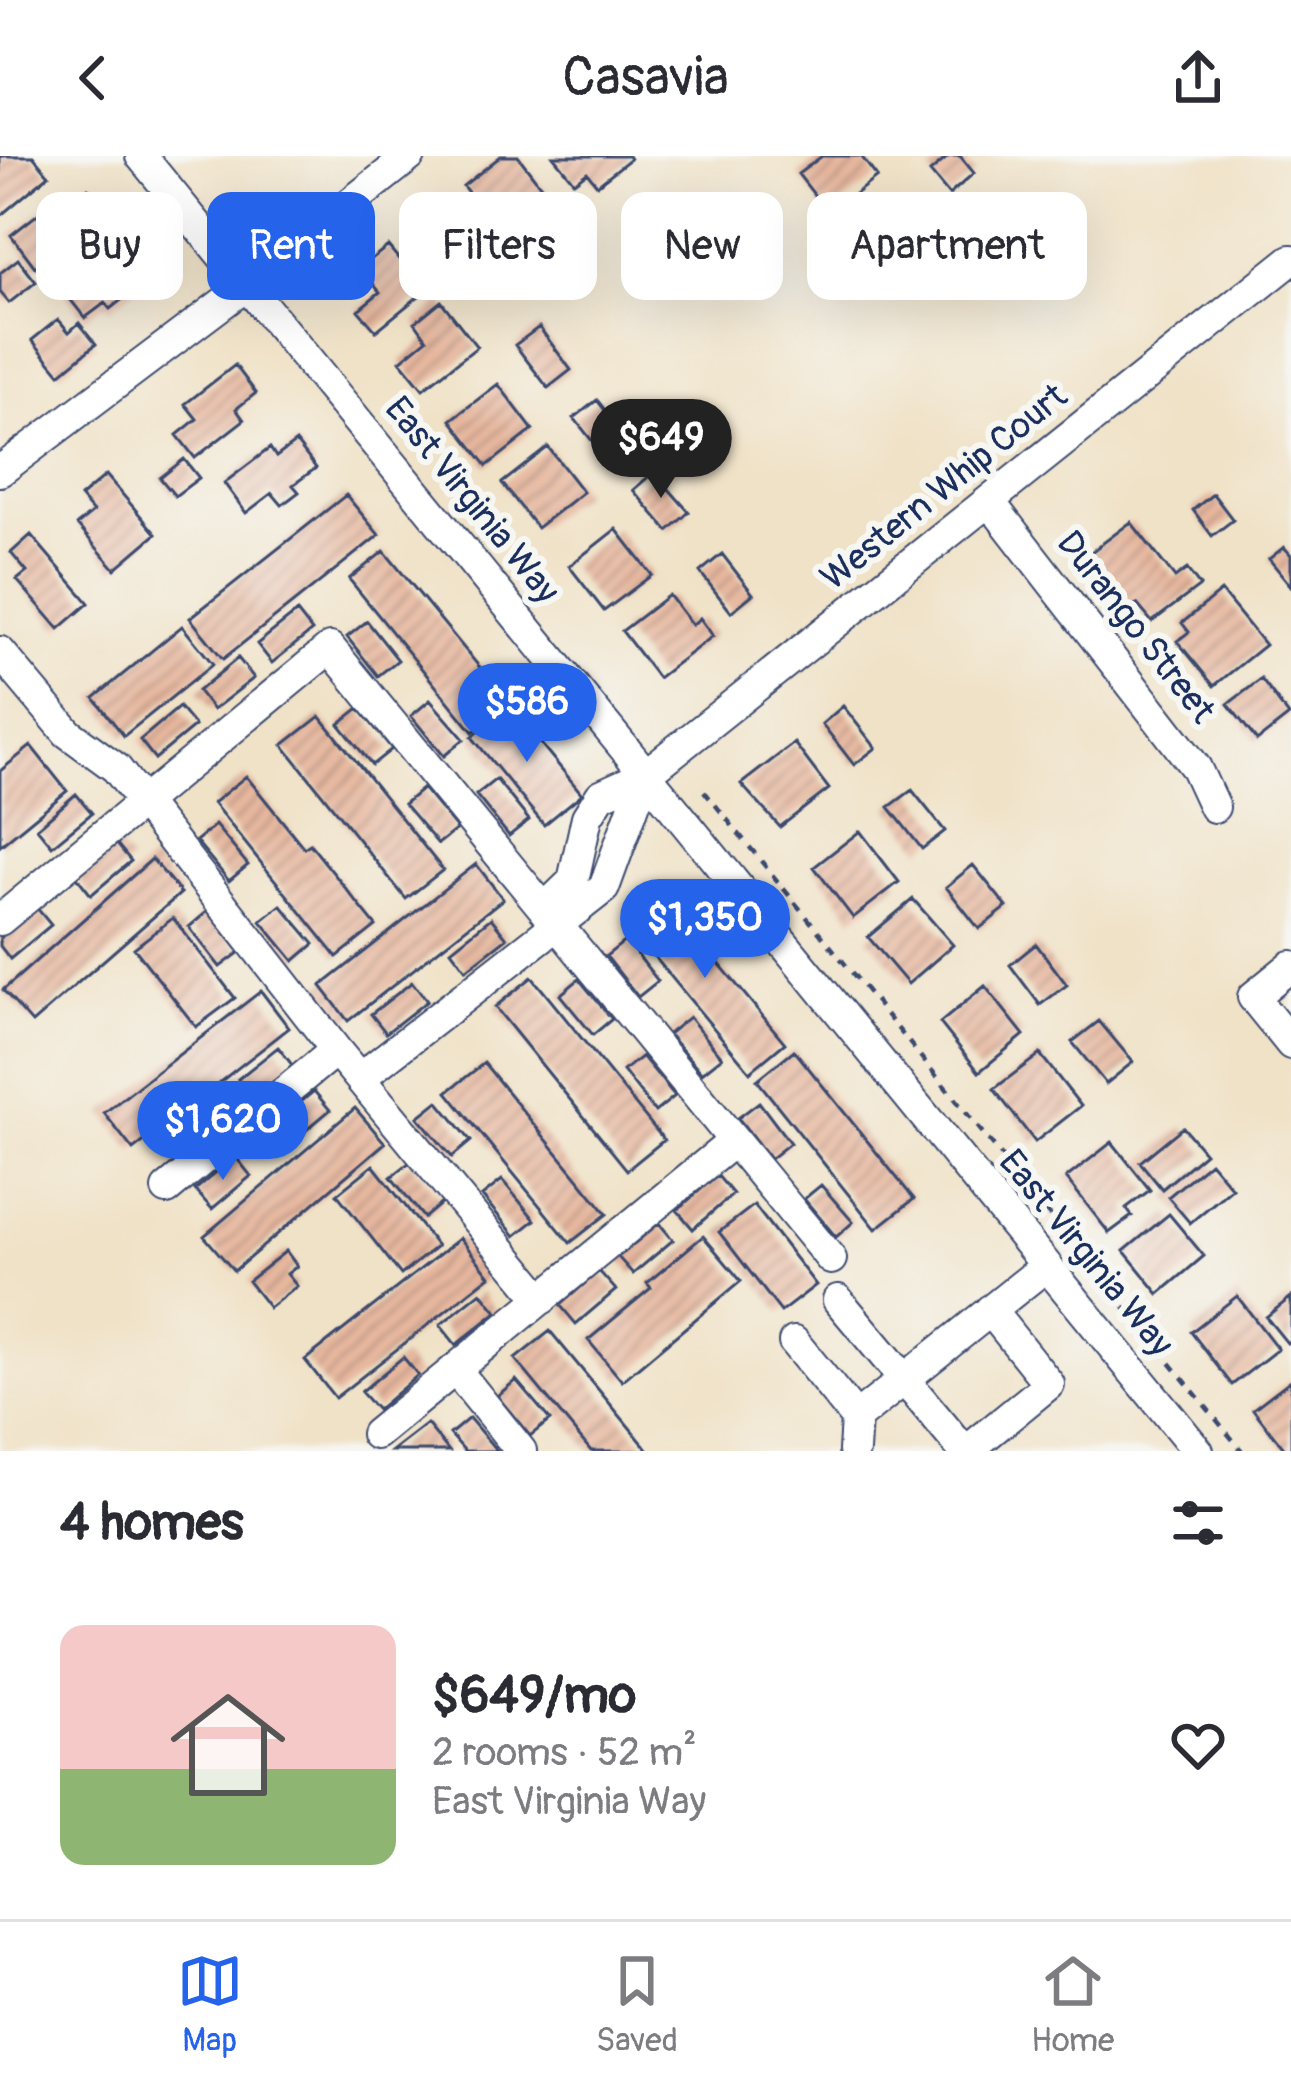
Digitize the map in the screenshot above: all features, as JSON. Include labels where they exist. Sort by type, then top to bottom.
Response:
[{"type":"street","name":"East Virginia Way","points":[[141,156],[207,236]]},
{"type":"street","points":[[365,192],[410,156]]},
{"type":"street","name":"Western Whip Court","points":[[360,1078],[550,916],[573,880],[587,817],[601,795],[645,775],[1291,260]]},
{"type":"street","points":[[0,471],[227,300]]},
{"type":"street","name":"East Virginia Way","points":[[259,300],[1198,1451]]},
{"type":"street","name":"Durango Street","points":[[989,501],[1196,768],[1214,807]]},
{"type":"street","points":[[0,920],[330,648],[831,1259]]},
{"type":"street","points":[[0,652],[68,733],[116,768],[143,800],[336,1050],[542,1299]]},
{"type":"street","points":[[1291,966],[1252,997],[1291,1044]]},
{"type":"street","points":[[167,1189],[336,1050]]},
{"type":"street","points":[[376,1434],[734,1141]]},
{"type":"street","points":[[856,1418],[1046,1265]]},
{"type":"street","points":[[838,1300],[966,1451],[1049,1384],[990,1310]]},
{"type":"street","points":[[794,1342],[856,1418],[854,1451]]},
{"type":"street","points":[[455,1369],[520,1451]]},
{"type":"path","points":[[704,791],[1241,1451]]},
{"type":"building","points":[[0,156],[33,156],[49,175],[0,216]]},
{"type":"building","points":[[501,156],[518,156],[545,192],[468,192],[463,186]]},
{"type":"building","points":[[553,156],[630,159],[597,185],[587,172],[574,182]]},
{"type":"building","points":[[822,156],[861,156],[877,177],[858,192],[812,192],[798,174]]},
{"type":"building","points":[[949,156],[960,156],[974,173],[947,192],[930,172]]},
{"type":"building","points":[[36,216],[35,267],[11,235]]},
{"type":"building","points":[[388,246],[399,259],[399,300],[414,300],[376,331],[358,310],[380,292],[375,286],[375,256]]},
{"type":"building","points":[[18,259],[36,282],[9,303],[0,292],[0,273]]},
{"type":"building","points":[[71,300],[121,300],[110,309],[105,303],[85,318]]},
{"type":"building","points":[[441,301],[477,347],[423,389],[400,361],[427,339],[415,322]]},
{"type":"building","points":[[58,319],[69,332],[79,323],[96,344],[60,374],[32,340]]},
{"type":"building","points":[[539,327],[571,370],[548,388],[515,345]]},
{"type":"building","points":[[235,365],[256,393],[236,409],[244,420],[195,458],[177,435],[197,419],[185,404]]},
{"type":"building","points":[[498,384],[533,430],[487,466],[451,420]]},
{"type":"building","points":[[597,400],[631,443],[608,461],[574,418]]},
{"type":"building","points":[[296,442],[316,468],[293,485],[299,492],[282,505],[272,493],[246,513],[224,483],[270,448],[276,457]]},
{"type":"building","points":[[548,447],[583,492],[537,528],[502,483]]},
{"type":"building","points":[[184,459],[199,478],[175,496],[160,478]]},
{"type":"building","points":[[654,472],[689,512],[668,531],[633,490]]},
{"type":"building","points":[[106,475],[156,534],[115,569],[77,525],[93,512],[80,497]]},
{"type":"building","points":[[1213,494],[1233,520],[1212,536],[1193,510]]},
{"type":"building","points":[[346,495],[379,535],[223,659],[190,618]]},
{"type":"building","points":[[1131,522],[1175,578],[1187,569],[1200,586],[1152,622],[1137,604],[1129,610],[1087,555]]},
{"type":"building","points":[[616,529],[652,575],[604,611],[569,566]]},
{"type":"building","points":[[31,535],[89,603],[59,629],[17,580],[27,572],[11,553]]},
{"type":"building","points":[[1284,547],[1291,555],[1291,586],[1269,559]]},
{"type":"building","points":[[384,551],[509,703],[473,732],[349,579]]},
{"type":"building","points":[[722,554],[753,594],[731,612],[700,572]]},
{"type":"building","points":[[1221,591],[1265,645],[1214,686],[1177,641],[1189,632],[1182,623]]},
{"type":"building","points":[[669,595],[692,625],[700,618],[713,636],[658,678],[622,631]]},
{"type":"building","points":[[297,612],[312,631],[272,663],[257,644]]},
{"type":"building","points":[[367,621],[398,660],[378,676],[347,637]]},
{"type":"building","points":[[182,626],[213,664],[124,736],[94,698]]},
{"type":"building","points":[[238,658],[254,678],[213,710],[198,691]]},
{"type":"building","points":[[1261,679],[1289,716],[1257,741],[1228,704]]},
{"type":"building","points":[[430,700],[464,739],[444,756],[411,716]]},
{"type":"building","points":[[510,706],[582,794],[544,825],[472,737]]},
{"type":"building","points":[[843,706],[876,748],[854,765],[822,724]]},
{"type":"building","points":[[179,707],[195,726],[155,759],[140,740]]},
{"type":"building","points":[[359,708],[392,749],[372,765],[339,724]]},
{"type":"building","points":[[320,716],[443,870],[406,899],[283,745]]},
{"type":"building","points":[[794,743],[829,789],[780,827],[741,784]]},
{"type":"building","points":[[31,746],[67,791],[0,846],[0,771]]},
{"type":"building","points":[[246,776],[304,848],[310,844],[376,926],[337,957],[213,803]]},
{"type":"building","points":[[496,779],[529,820],[509,836],[476,795]]},
{"type":"building","points":[[423,788],[457,829],[438,844],[404,804]]},
{"type":"building","points":[[912,790],[945,831],[922,849],[889,807]]},
{"type":"building","points":[[76,794],[92,813],[52,846],[37,828]]},
{"type":"building","points":[[215,825],[248,865],[229,881],[196,841]]},
{"type":"building","points":[[860,831],[899,882],[853,918],[814,867]]},
{"type":"building","points":[[116,843],[131,861],[91,895],[76,876]]},
{"type":"building","points":[[152,859],[181,893],[32,1023],[3,990]]},
{"type":"building","points":[[476,864],[503,899],[348,1021],[321,986]]},
{"type":"building","points":[[973,865],[1007,907],[979,929],[946,887]]},
{"type":"building","points":[[659,891],[785,1043],[750,1072],[624,920]]},
{"type":"building","points":[[913,899],[953,945],[908,984],[868,937]]},
{"type":"building","points":[[281,905],[314,944],[294,961],[261,921]]},
{"type":"building","points":[[36,907],[51,925],[10,959],[0,938]]},
{"type":"building","points":[[208,911],[240,952],[220,967],[189,927]]},
{"type":"building","points":[[173,918],[235,998],[196,1027],[134,948]]},
{"type":"building","points":[[491,918],[507,938],[466,970],[451,950]]},
{"type":"building","points":[[626,940],[658,981],[638,997],[606,956]]},
{"type":"building","points":[[1036,944],[1067,985],[1040,1005],[1010,965]]},
{"type":"building","points":[[532,977],[664,1140],[627,1170],[495,1007]]},
{"type":"building","points":[[579,979],[612,1019],[593,1035],[560,995]]},
{"type":"building","points":[[412,982],[427,1001],[386,1033],[371,1014]]},
{"type":"building","points":[[985,986],[1024,1035],[979,1072],[940,1023]]},
{"type":"building","points":[[261,991],[289,1028],[133,1150],[104,1113]]},
{"type":"building","points":[[689,1017],[722,1057],[702,1073],[668,1034]]},
{"type":"building","points":[[1099,1021],[1133,1062],[1106,1084],[1072,1042]]},
{"type":"building","points":[[278,1047],[293,1066],[254,1098],[238,1079]]},
{"type":"building","points":[[794,1050],[914,1199],[876,1229],[757,1080]]},
{"type":"building","points":[[1040,1054],[1081,1106],[1035,1142],[994,1089]]},
{"type":"building","points":[[642,1056],[675,1096],[655,1112],[623,1071]]},
{"type":"building","points":[[484,1063],[607,1214],[570,1243],[447,1092]]},
{"type":"building","points":[[314,1091],[330,1110],[291,1143],[274,1124]]},
{"type":"building","points":[[438,1101],[471,1141],[452,1157],[418,1117]]},
{"type":"building","points":[[759,1102],[790,1143],[770,1159],[738,1118]]},
{"type":"building","points":[[355,1108],[385,1143],[234,1271],[204,1236]]},
{"type":"building","points":[[199,1112],[215,1131],[174,1163],[159,1144]]},
{"type":"building","points":[[1183,1127],[1205,1153],[1162,1189],[1140,1162]]},
{"type":"building","points":[[1112,1142],[1150,1190],[1126,1208],[1132,1216],[1109,1233],[1066,1178]]},
{"type":"building","points":[[235,1156],[251,1176],[212,1209],[195,1190]]},
{"type":"building","points":[[410,1162],[443,1202],[424,1218],[391,1177]]},
{"type":"building","points":[[1210,1162],[1232,1188],[1190,1223],[1168,1197]]},
{"type":"building","points":[[373,1165],[437,1246],[401,1275],[337,1194]]},
{"type":"building","points":[[717,1175],[733,1194],[693,1229],[677,1210]]},
{"type":"building","points":[[502,1180],[535,1220],[515,1236],[482,1196]]},
{"type":"building","points":[[821,1185],[853,1222],[836,1237],[804,1199]]},
{"type":"building","points":[[754,1205],[816,1285],[781,1312],[719,1232]]},
{"type":"building","points":[[1169,1214],[1204,1256],[1159,1294],[1124,1251]]},
{"type":"building","points":[[659,1223],[673,1240],[633,1274],[618,1257]]},
{"type":"building","points":[[703,1236],[741,1281],[622,1381],[588,1340],[651,1288],[647,1283]]},
{"type":"building","points":[[460,1238],[490,1276],[335,1398],[305,1360]]},
{"type":"building","points":[[286,1251],[297,1266],[287,1274],[297,1286],[269,1308],[248,1281]]},
{"type":"building","points":[[599,1271],[616,1290],[576,1324],[560,1305]]},
{"type":"building","points":[[481,1292],[497,1312],[456,1345],[440,1325]]},
{"type":"building","points":[[1237,1296],[1278,1349],[1232,1385],[1191,1332]]},
{"type":"building","points":[[1291,1297],[1291,1340],[1287,1343],[1266,1317]]},
{"type":"building","points":[[550,1331],[649,1451],[591,1451],[515,1359]]},
{"type":"building","points":[[403,1357],[418,1375],[377,1410],[361,1392]]},
{"type":"building","points":[[516,1380],[550,1420],[530,1436],[497,1396]]},
{"type":"building","points":[[1291,1380],[1291,1451],[1286,1451],[1253,1409]]},
{"type":"building","points":[[469,1418],[497,1451],[465,1451],[450,1434]]},
{"type":"building","points":[[427,1424],[449,1451],[392,1451]]}]
